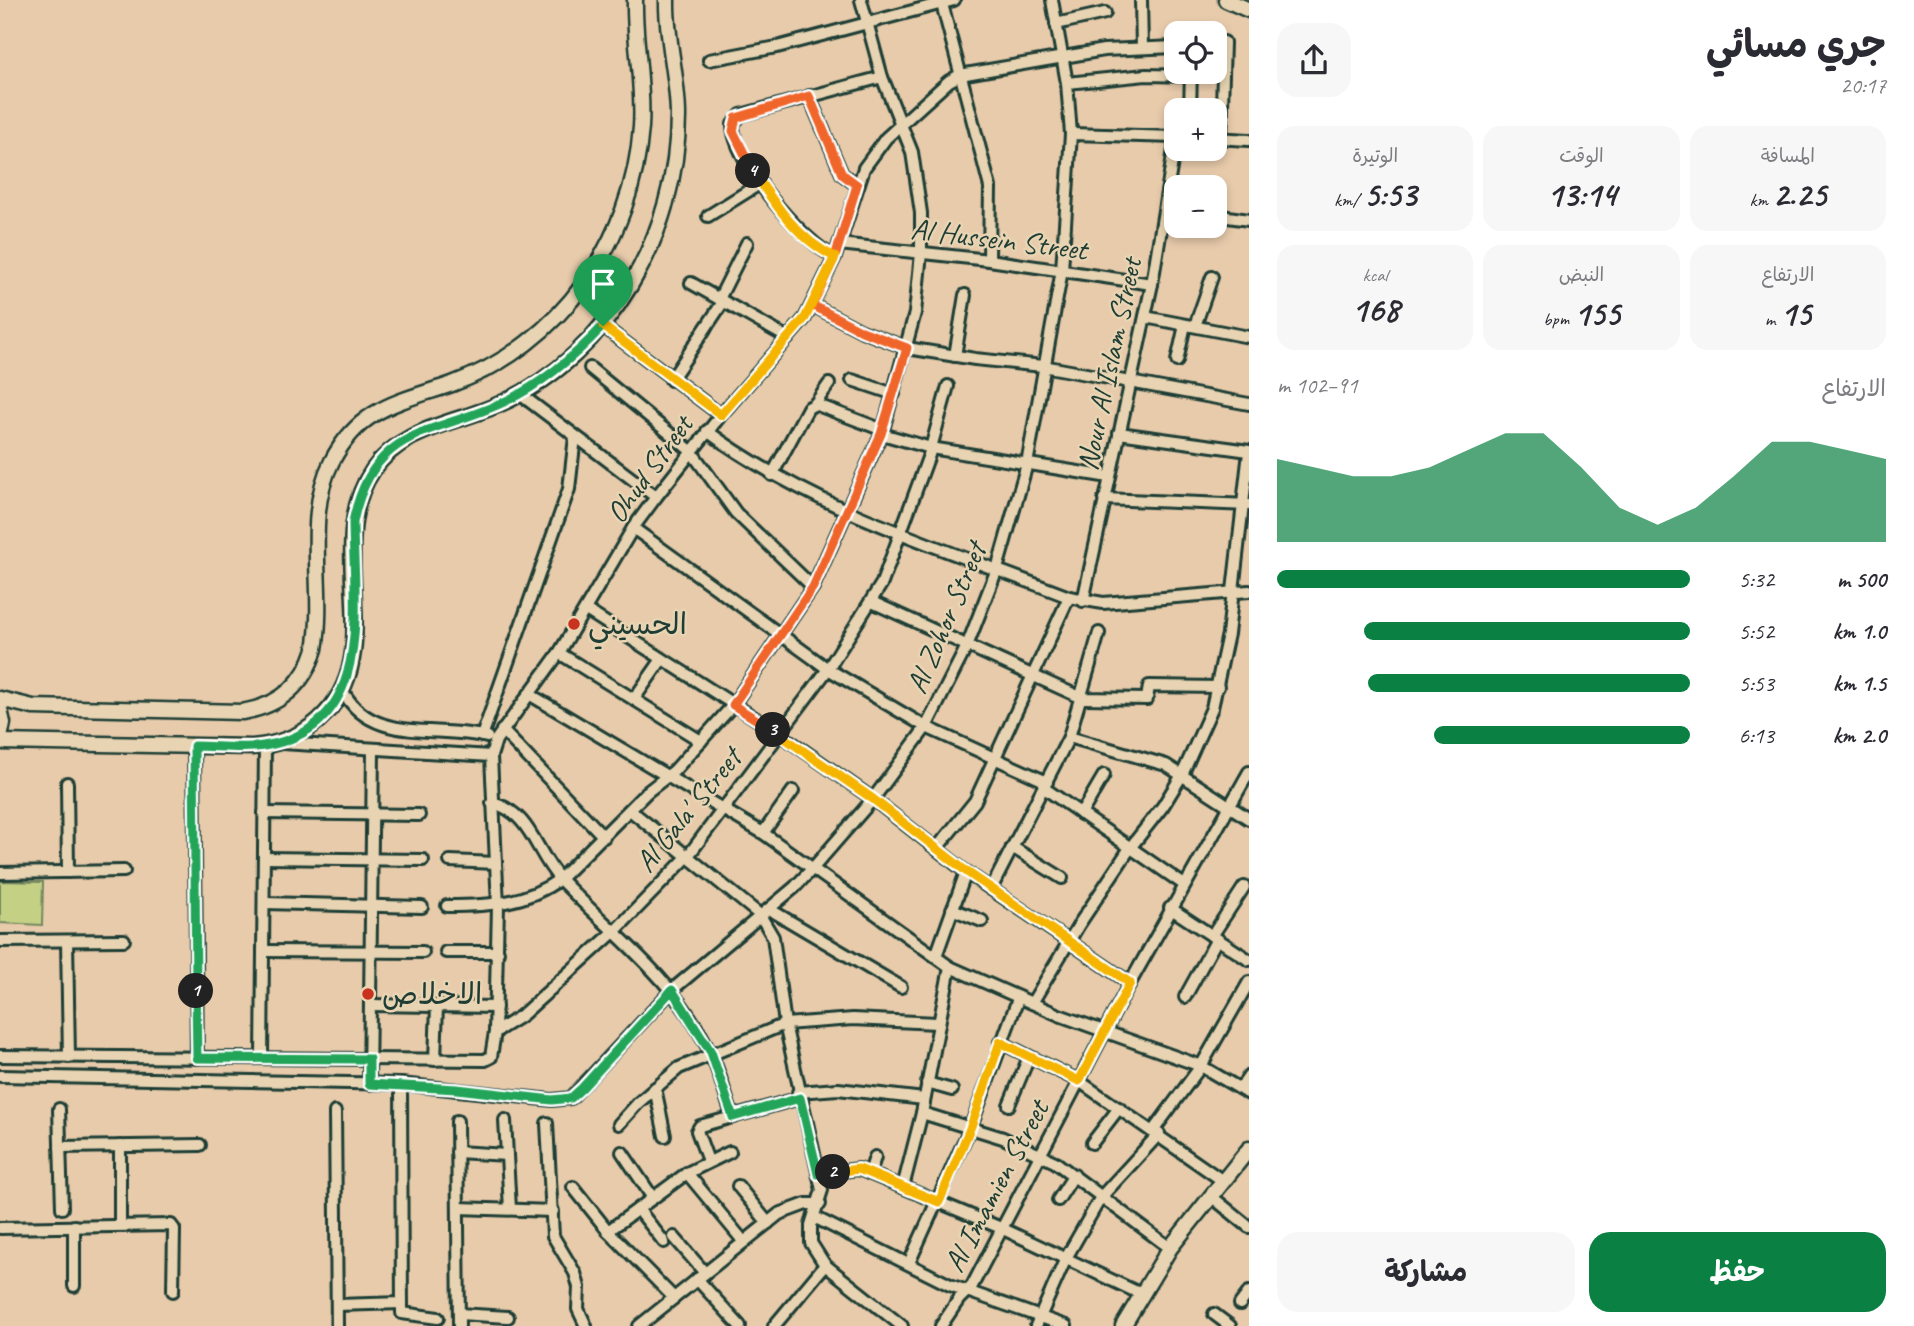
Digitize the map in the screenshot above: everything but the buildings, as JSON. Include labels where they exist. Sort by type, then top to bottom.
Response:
[{"type":"street","points":[[0,699],[33,707],[242,712],[275,702],[301,680],[312,660],[317,638],[320,497],[325,478],[342,444],[362,423],[385,406],[466,378],[525,345],[565,309],[598,266],[611,242],[629,195],[640,136],[635,0]]},
{"type":"street","points":[[272,744],[315,724],[343,691],[354,657],[353,522],[357,503],[369,477],[386,455],[416,433],[486,411],[520,394],[569,360],[603,326],[630,286],[651,245],[671,183],[678,116],[667,0]]},
{"type":"street","points":[[447,906],[498,906],[544,890],[560,879],[668,775],[733,705],[813,587],[882,432],[915,313],[921,253],[917,176],[901,122],[882,77],[861,0]]},
{"type":"street","points":[[709,60],[777,47],[941,1],[954,0]]},
{"type":"street","name":"Al Zohor Street","points":[[401,1084],[552,1100],[571,1098],[672,990],[813,868],[873,799],[926,727],[967,646],[997,569],[1027,464],[1062,270],[1071,134],[1067,83],[1052,0]]},
{"type":"street","points":[[1140,0],[1142,48]]},
{"type":"street","points":[[1226,0],[1249,10]]},
{"type":"street","points":[[941,1],[990,187],[989,260]]},
{"type":"street","points":[[1056,24],[1105,13]]},
{"type":"street","name":"Ohud Street","points":[[495,1032],[498,906],[491,756],[499,735],[559,653],[633,528],[707,431],[788,338],[812,305],[835,257],[857,185],[874,152],[901,122],[960,75],[1063,57],[1164,47]]},
{"type":"street","points":[[1067,83],[1164,75]]},
{"type":"street","points":[[835,257],[802,234],[761,183],[733,131],[736,118],[882,77]]},
{"type":"street","points":[[809,96],[842,174],[857,185]]},
{"type":"street","points":[[1071,134],[1164,137]]},
{"type":"street","points":[[1227,139],[1249,140]]},
{"type":"street","points":[[708,216],[761,183]]},
{"type":"street","points":[[1227,217],[1249,220]]},
{"type":"street","name":"Nour Al Islam Street","points":[[1083,601],[1164,237]]},
{"type":"street","points":[[671,380],[721,301],[747,243]]},
{"type":"street","name":"Al Hussein Street","points":[[839,244],[989,260],[1152,284]]},
{"type":"street","points":[[1177,361],[1212,277]]},
{"type":"street","points":[[691,283],[788,338]]},
{"type":"street","points":[[955,356],[965,295]]},
{"type":"street","points":[[812,305],[862,331],[907,348],[1131,380],[1249,404]]},
{"type":"street","points":[[1145,317],[1249,337]]},
{"type":"street","points":[[603,326],[671,380],[721,415]]},
{"type":"street","points":[[590,368],[691,451],[752,530],[813,587]]},
{"type":"street","points":[[852,380],[894,394]]},
{"type":"street","points":[[772,475],[808,408],[815,404],[829,384]]},
{"type":"street","name":"Al Gala' Street","points":[[495,1032],[521,1016],[616,930],[688,856],[828,670],[872,602],[932,448],[948,386]]},
{"type":"street","points":[[520,394],[656,497]]},
{"type":"street","points":[[815,404],[882,432],[932,448],[1109,477]]},
{"type":"street","points":[[707,431],[772,475],[847,511],[1069,597],[1103,603],[1232,590],[1249,592]]},
{"type":"street","points":[[1032,1003],[1068,942],[1182,775],[1212,708],[1218,687],[1245,505],[1249,451],[1119,433]]},
{"type":"street","points":[[482,736],[569,489],[575,437]]},
{"type":"street","points":[[1104,499],[1245,505]]},
{"type":"street","points":[[633,528],[828,670],[926,727],[1045,785],[1081,814],[1183,884]]},
{"type":"street","points":[[937,848],[975,801],[1069,597]]},
{"type":"street","points":[[872,602],[1082,698],[1147,699],[1149,686],[1218,687]]},
{"type":"street","points":[[586,610],[780,734],[873,799],[967,872],[1130,983]]},
{"type":"street","points":[[991,889],[1069,737],[1099,633]]},
{"type":"street","points":[[559,653],[701,741]]},
{"type":"street","points":[[634,699],[662,659]]},
{"type":"street","points":[[343,691],[360,713],[377,724],[482,736],[499,735],[604,837]]},
{"type":"street","points":[[529,694],[763,834],[950,967],[1018,999],[1104,1033],[1201,1066],[1244,1091],[1249,1076]]},
{"type":"street","points":[[0,710],[0,740],[194,746],[272,744],[491,756]]},
{"type":"street","points":[[1069,737],[1156,761],[1249,819]]},
{"type":"street","points":[[262,1058],[264,813],[272,744]]},
{"type":"street","points":[[194,746],[197,1058]]},
{"type":"street","points":[[369,1084],[373,751]]},
{"type":"street","name":"Al Imamien Street","points":[[941,1326],[959,1299],[968,1292],[1170,908],[1227,805],[1249,772]]},
{"type":"street","points":[[1081,814],[1104,775]]},
{"type":"street","points":[[67,783],[68,872]]},
{"type":"street","points":[[763,834],[793,791]]},
{"type":"street","points":[[492,803],[516,811],[560,879],[616,930],[672,990],[711,1052],[733,1117]]},
{"type":"street","points":[[630,810],[765,912],[901,987]]},
{"type":"street","points":[[264,813],[419,815]]},
{"type":"street","points":[[1012,848],[1062,878]]},
{"type":"street","points":[[264,858],[423,860]]},
{"type":"street","points":[[450,861],[496,863]]},
{"type":"street","points":[[0,873],[124,871]]},
{"type":"street","points":[[936,956],[967,872]]},
{"type":"street","points":[[1185,997],[1244,887]]},
{"type":"street","points":[[264,903],[422,907]]},
{"type":"street","points":[[1170,908],[1249,960]]},
{"type":"street","points":[[952,909],[982,921]]},
{"type":"street","points":[[765,912],[773,937],[785,1024],[799,1095],[822,1190],[814,1217],[811,1243],[825,1265],[901,1326]]},
{"type":"street","points":[[0,941],[124,940]]},
{"type":"street","points":[[67,941],[69,1057]]},
{"type":"street","points":[[263,951],[424,953]]},
{"type":"street","points":[[446,952],[498,952]]},
{"type":"street","points":[[904,1187],[922,1114],[937,1023],[950,967]]},
{"type":"street","points":[[1038,1322],[1066,1258],[1101,1197],[1156,1133],[1201,1066],[1249,982]]},
{"type":"street","points":[[909,1263],[939,1202],[971,1126],[1018,999]]},
{"type":"street","points":[[370,1005],[496,1007]]},
{"type":"street","points":[[435,1060],[437,1006]]},
{"type":"street","points":[[619,1124],[679,1068],[711,1052],[785,1024],[853,1019],[937,1023]]},
{"type":"street","points":[[0,1056],[485,1060],[494,1052],[495,1032]]},
{"type":"street","points":[[1000,1042],[1079,1081],[1223,1181]]},
{"type":"street","points":[[1009,1105],[1029,1057]]},
{"type":"street","points":[[0,1076],[401,1084],[402,1303],[404,1315],[438,1318]]},
{"type":"street","points":[[927,1083],[952,1090]]},
{"type":"street","points":[[655,1088],[665,1136]]},
{"type":"street","points":[[708,1161],[698,1127],[799,1095],[838,1089],[923,1099]]},
{"type":"street","points":[[1091,1143],[1119,1108]]},
{"type":"street","points":[[59,1109],[62,1208]]},
{"type":"street","points":[[335,1112],[337,1326]]},
{"type":"street","points":[[922,1114],[971,1126],[1039,1154],[1074,1175],[1170,1248]]},
{"type":"street","points":[[457,1121],[460,1326]]},
{"type":"street","points":[[505,1121],[510,1209]]},
{"type":"street","points":[[547,1123],[555,1242],[575,1273],[579,1287],[578,1309],[586,1326]]},
{"type":"street","points":[[60,1147],[200,1144]]},
{"type":"street","points":[[120,1146],[120,1224]]},
{"type":"street","points":[[1123,1326],[1170,1248],[1249,1149]]},
{"type":"street","points":[[457,1152],[507,1154]]},
{"type":"street","points":[[622,1152],[653,1198]]},
{"type":"street","points":[[608,1231],[687,1172],[730,1152]]},
{"type":"street","points":[[870,1173],[875,1157]]},
{"type":"street","points":[[818,1174],[853,1169],[870,1173],[1001,1228],[1141,1294]]},
{"type":"street","points":[[687,1172],[744,1242]]},
{"type":"street","points":[[1058,1200],[1074,1175]]},
{"type":"street","points":[[738,1186],[768,1223]]},
{"type":"street","points":[[573,1187],[608,1231],[674,1298]]},
{"type":"street","points":[[1211,1196],[1249,1227]]},
{"type":"street","points":[[639,1326],[768,1223],[792,1207],[820,1204]]},
{"type":"street","points":[[458,1208],[553,1211]]},
{"type":"street","points":[[638,1209],[669,1239],[740,1326]]},
{"type":"street","points":[[814,1217],[968,1292],[1038,1322],[1066,1326]]},
{"type":"street","points":[[0,1228],[120,1224],[173,1227],[173,1291]]},
{"type":"street","points":[[74,1226],[74,1286]]},
{"type":"street","points":[[778,1325],[825,1265]]},
{"type":"street","points":[[1240,1304],[1249,1292]]},
{"type":"street","points":[[337,1305],[402,1303]]},
{"type":"street","points":[[459,1314],[508,1317]]},
{"type":"street","points":[[1214,1314],[1230,1326]]},
{"type":"street","points":[[652,1316],[659,1326]]},
{"type":"green space","points":[[0,881],[43,882],[42,925],[0,923]]},
{"type":"place","name":"الحسيني","points":[[574,624]]},
{"type":"place","name":"الاخلاص","points":[[368,994]]},
{"type":"route","points":[[603,326],[569,360],[530,389],[486,411],[416,433],[400,443],[373,469],[357,503],[353,522],[354,657],[343,691],[324,716],[304,732],[279,743],[252,747],[194,746],[197,1058],[369,1059],[369,1084],[401,1084],[552,1100],[571,1098],[672,990],[711,1052],[733,1117],[800,1098],[818,1174],[859,1169],[939,1202],[971,1126],[1000,1042],[1079,1081],[1130,983],[967,872],[873,799],[780,734],[733,705],[813,587],[881,434],[907,348],[862,331],[812,305],[835,257],[857,185],[842,174],[809,96],[741,115],[736,118],[733,131],[743,155],[775,203],[810,242],[835,257],[805,318],[721,415],[671,380],[603,326]]}]
